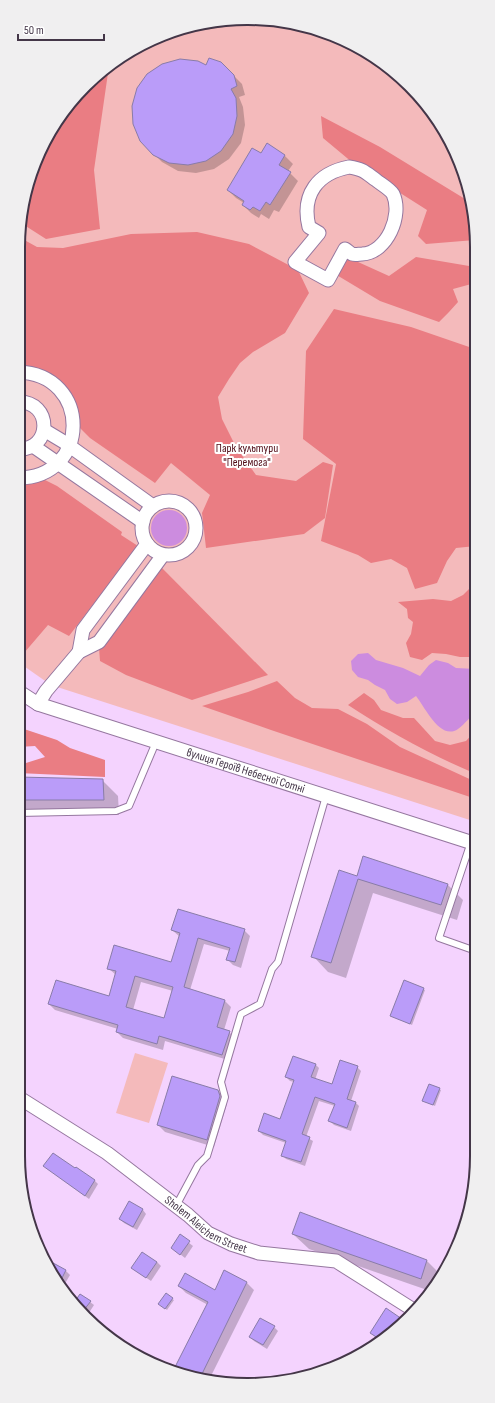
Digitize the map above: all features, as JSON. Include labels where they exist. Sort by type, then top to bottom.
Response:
[{"type":"street","points":[[349,167],[361,169],[392,193],[395,207],[395,222],[389,235],[379,247],[366,254],[353,254],[345,249],[328,280],[295,262],[319,233],[309,227],[307,208],[310,194],[318,182],[329,173],[349,167]]},
{"type":"street","points":[[25,373],[44,377],[56,385],[65,396],[74,422],[74,431],[69,447],[58,463],[50,470],[42,474],[25,478]]},
{"type":"street","points":[[25,403],[30,403],[39,410],[44,420],[44,430],[39,440],[33,446],[25,449]]},
{"type":"street","points":[[44,430],[64,442],[153,506]]},
{"type":"street","points":[[33,446],[51,460],[58,463],[143,522]]},
{"type":"street","points":[[163,502],[177,502],[188,509],[195,521],[196,534],[190,546],[179,554],[170,556],[163,555],[154,551],[147,544],[143,537],[143,522],[145,515],[153,506],[163,502]]},
{"type":"street","points":[[79,652],[83,630],[147,544]]},
{"type":"street","points":[[38,704],[46,691],[79,652],[99,642],[163,555]]},
{"type":"street","name":"вулиця Героїв Небесної Сотні","points":[[25,696],[38,704],[470,842]]},
{"type":"street","name":"Sholem Aleichem Street","points":[[25,1101],[107,1153],[188,1215],[208,1233],[231,1244],[259,1253],[336,1261],[410,1308]]},
{"type":"lane","points":[[25,813],[116,811],[129,806],[156,742]]},
{"type":"lane","points":[[176,1206],[198,1166],[207,1156],[225,1097],[221,1082],[242,1014],[260,1004],[272,969],[278,962],[326,796]]},
{"type":"lane","points":[[470,854],[439,938],[470,949]]},
{"type":"green space","name":"Парк культури \"Перемога\"","points":[[233,25],[262,25],[291,29],[333,42],[371,62],[394,80],[415,101],[433,124],[447,149],[458,176],[466,204],[470,233],[470,820],[51,685],[25,667],[25,233],[29,204],[42,162],[62,124],[90,90],[124,62],[162,42],[204,29]]},
{"type":"green space","points":[[135,1053],[168,1063],[149,1123],[116,1113]]},
{"type":"shaded area","points":[[108,74],[94,170],[100,229],[46,239],[26,226],[29,204],[42,162],[55,136],[71,112],[90,90]]},
{"type":"shaded area","points":[[321,116],[380,147],[464,199],[470,240],[426,244],[418,236],[427,210],[353,163],[323,138]]},
{"type":"shaded area","points":[[197,232],[249,244],[298,270],[309,293],[285,333],[253,352],[240,363],[218,397],[222,419],[236,447],[256,475],[296,481],[323,462],[333,465],[325,518],[304,534],[206,548],[202,513],[210,495],[171,463],[155,483],[90,438],[74,422],[65,396],[25,376],[25,240],[37,247],[63,248],[131,234]]},
{"type":"shaded area","points":[[347,257],[389,276],[416,257],[470,266],[470,284],[453,289],[458,302],[439,322],[380,301],[335,274]]},
{"type":"shaded area","points":[[334,309],[411,327],[470,347],[470,547],[456,548],[447,561],[437,583],[415,589],[407,568],[391,559],[371,563],[358,555],[321,541],[336,464],[303,439],[306,351]]},
{"type":"shaded area","points":[[37,476],[57,486],[122,532],[121,535],[138,546],[69,636],[48,625],[25,652],[25,477]]},
{"type":"shaded area","points":[[169,510],[179,513],[184,518],[187,528],[184,538],[179,543],[169,546],[159,543],[154,538],[151,528],[154,518],[159,513]]},
{"type":"shaded area","points":[[161,567],[268,675],[192,700],[126,675],[100,661],[99,648]]},
{"type":"shaded area","points":[[470,588],[470,657],[432,653],[422,660],[410,657],[406,643],[411,634],[413,622],[408,618],[407,609],[398,602],[433,599],[451,601],[463,595]]},
{"type":"shaded area","points":[[368,653],[376,660],[403,668],[420,676],[429,665],[436,660],[448,663],[456,668],[470,669],[470,717],[458,729],[451,731],[445,730],[439,727],[416,696],[407,702],[397,704],[390,699],[385,690],[368,680],[358,677],[352,670],[351,661],[358,654]]},
{"type":"shaded area","points":[[277,681],[295,698],[312,708],[338,709],[367,724],[400,747],[470,779],[470,797],[202,706],[248,692]]},
{"type":"shaded area","points":[[364,693],[374,700],[381,710],[403,718],[414,718],[435,741],[450,745],[466,741],[470,737],[470,771],[410,742],[348,705]]},
{"type":"shaded area","points":[[25,729],[57,740],[70,748],[105,760],[105,777],[25,773],[25,763],[45,757],[35,746],[25,747]]},
{"type":"building","points":[[209,58],[221,62],[234,75],[237,86],[231,89],[236,98],[237,116],[233,134],[221,151],[206,161],[188,165],[169,163],[153,155],[140,141],[133,124],[132,106],[137,88],[147,74],[162,64],[180,59],[198,61],[206,65]]},
{"type":"building","points":[[267,143],[285,155],[279,165],[291,172],[270,205],[266,202],[260,211],[253,207],[250,210],[242,205],[244,201],[227,190],[252,148],[261,153]]},
{"type":"building","points":[[25,777],[103,779],[104,800],[25,800]]},
{"type":"building","points":[[363,856],[448,884],[441,905],[358,879],[331,963],[311,957],[339,870],[357,876]]},
{"type":"building","points":[[178,909],[245,929],[235,962],[226,960],[230,948],[198,938],[184,987],[225,1000],[217,1027],[230,1031],[222,1055],[159,1036],[157,1044],[116,1032],[118,1025],[48,1004],[56,980],[109,996],[116,971],[107,969],[114,945],[171,962],[180,933],[171,930]],"holes":[[[135,976],[173,987],[164,1018],[126,1007]]]},
{"type":"building","points":[[404,980],[424,988],[410,1024],[390,1016]]},
{"type":"building","points":[[293,1056],[316,1064],[311,1077],[332,1084],[340,1060],[358,1066],[347,1099],[356,1102],[347,1128],[328,1121],[335,1104],[315,1097],[302,1134],[310,1137],[301,1162],[281,1156],[286,1141],[258,1131],[264,1113],[280,1119],[294,1080],[285,1077]]},
{"type":"building","points":[[172,1076],[218,1090],[220,1096],[207,1140],[157,1125]]},
{"type":"building","points":[[429,1084],[440,1088],[433,1105],[422,1101]]},
{"type":"building","points":[[53,1153],[95,1180],[85,1196],[43,1166]]},
{"type":"building","points":[[129,1201],[143,1209],[133,1227],[119,1219]]},
{"type":"building","points":[[300,1212],[427,1260],[421,1279],[292,1234]]},
{"type":"building","points":[[180,1234],[190,1241],[180,1255],[171,1248]]},
{"type":"building","points":[[142,1252],[157,1262],[146,1278],[131,1268]]},
{"type":"building","points":[[53,1263],[66,1270],[62,1279]]},
{"type":"building","points":[[224,1270],[247,1282],[202,1373],[176,1366],[208,1302],[178,1286],[185,1273],[215,1290]]},
{"type":"building","points":[[166,1293],[173,1298],[165,1309],[158,1304]]},
{"type":"building","points":[[80,1294],[91,1301],[85,1308],[77,1298]]},
{"type":"building","points":[[386,1308],[400,1318],[376,1337],[370,1333]]},
{"type":"building","points":[[260,1318],[275,1326],[263,1345],[249,1337]]}]
